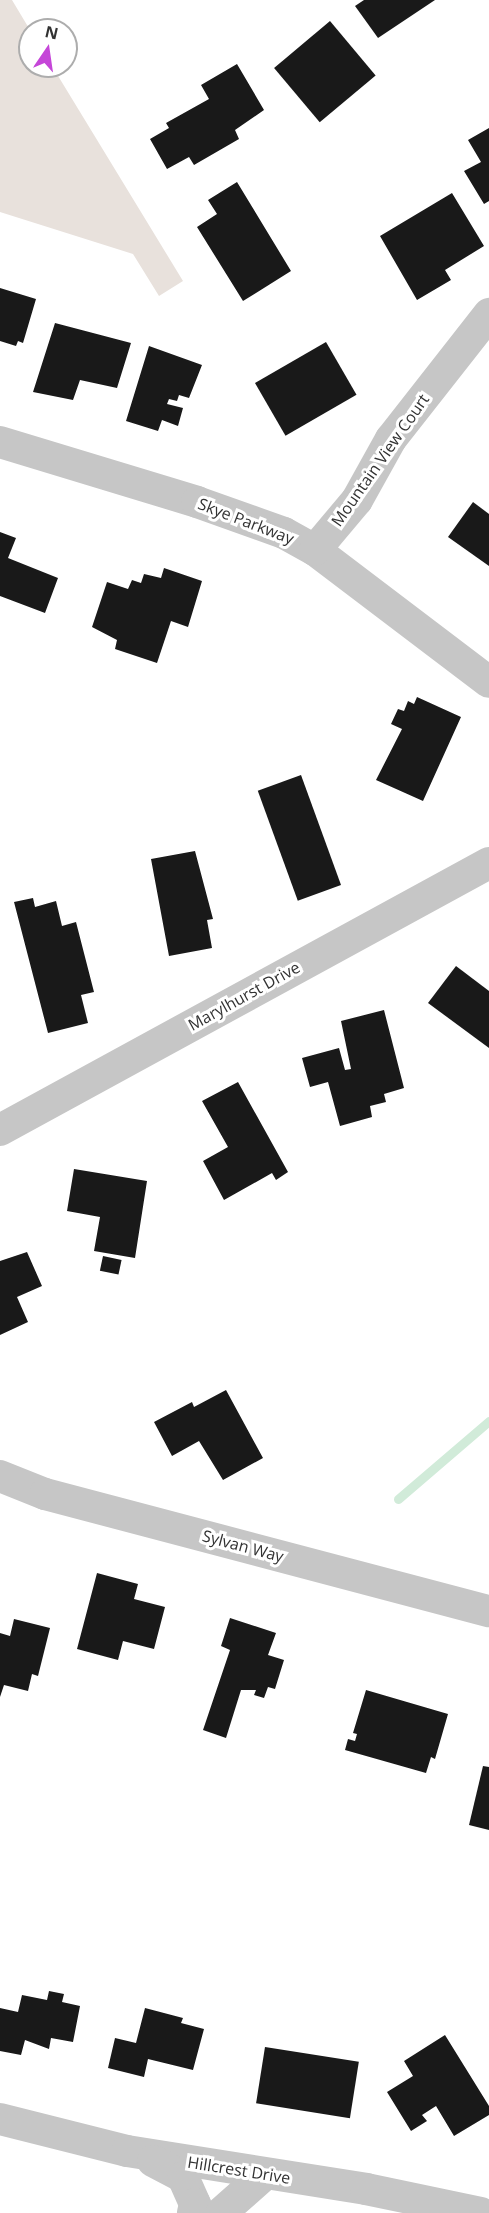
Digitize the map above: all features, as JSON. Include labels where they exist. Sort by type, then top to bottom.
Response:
[{"type":"street","name":"Mountain View Court","points":[[315,550],[357,500],[391,439],[489,314]]},
{"type":"street","name":"Skye Parkway","points":[[0,442],[243,517],[315,550],[489,682]]},
{"type":"street","name":"Marylhurst Drive","points":[[0,1130],[489,863]]},
{"type":"street","name":"Sylvan Way","points":[[0,1476],[45,1494],[489,1611]]},
{"type":"street","name":"Hillcrest Drive","points":[[0,2119],[127,2151],[264,2175],[366,2189],[481,2213]]},
{"type":"street","points":[[127,2151],[183,2176],[195,2204],[193,2213]]},
{"type":"street","points":[[221,2213],[264,2175]]},
{"type":"shaded area","points":[[0,0],[12,0],[23,18],[18,18],[18,78],[59,78],[183,281],[159,296],[133,254],[0,212]]},
{"type":"building","points":[[364,0],[435,0],[378,38],[355,6]]},
{"type":"building","points":[[330,21],[376,75],[320,122],[274,68]]},
{"type":"building","points":[[237,64],[264,110],[235,130],[239,139],[194,165],[189,157],[167,169],[150,139],[169,128],[166,123],[209,99],[201,85]]},
{"type":"building","points":[[489,128],[489,201],[484,204],[464,171],[481,162],[468,140]]},
{"type":"building","points":[[237,182],[291,271],[243,301],[197,227],[217,214],[208,200]]},
{"type":"building","points":[[452,193],[484,246],[445,270],[451,280],[417,300],[380,236]]},
{"type":"building","points":[[0,288],[36,299],[23,343],[18,341],[16,346],[0,341]]},
{"type":"building","points":[[55,323],[131,343],[117,388],[80,380],[73,400],[33,392]]},
{"type":"building","points":[[326,342],[357,395],[285,436],[255,383]]},
{"type":"building","points":[[149,346],[202,365],[189,398],[179,395],[177,401],[169,399],[167,404],[183,408],[178,426],[162,420],[158,431],[126,421]]},
{"type":"building","points":[[473,502],[489,514],[489,566],[448,537]]},
{"type":"building","points":[[0,532],[16,538],[8,558],[58,578],[45,613],[0,596]]},
{"type":"building","points":[[164,568],[202,581],[188,627],[171,621],[157,663],[115,649],[117,640],[92,627],[107,582],[128,589],[132,580],[141,583],[144,574],[161,578]]},
{"type":"building","points":[[417,697],[461,717],[423,801],[376,780],[402,729],[391,724],[398,709],[404,711],[408,701],[414,704]]},
{"type":"building","points":[[301,775],[341,885],[298,901],[258,791]]},
{"type":"building","points":[[195,851],[213,919],[207,920],[212,948],[169,956],[151,859]]},
{"type":"building","points":[[33,898],[35,907],[56,901],[62,926],[76,922],[94,992],[81,995],[88,1023],[48,1033],[14,902]]},
{"type":"building","points":[[456,966],[489,991],[489,1048],[428,1003]]},
{"type":"building","points":[[384,1010],[404,1088],[384,1094],[386,1102],[370,1106],[372,1117],[340,1126],[328,1082],[310,1087],[302,1058],[339,1048],[345,1070],[351,1069],[341,1021]]},
{"type":"building","points":[[238,1082],[288,1172],[276,1180],[272,1173],[224,1200],[203,1161],[228,1147],[202,1101]]},
{"type":"building","points":[[74,1169],[147,1181],[135,1258],[94,1251],[100,1217],[67,1211]]},
{"type":"building","points":[[27,1252],[42,1286],[17,1297],[28,1322],[0,1335],[0,1261]]},
{"type":"building","points":[[103,1256],[122,1260],[118,1275],[100,1271]]},
{"type":"building","points":[[226,1390],[263,1458],[223,1480],[199,1441],[172,1456],[154,1422],[192,1402],[194,1407]]},
{"type":"building","points":[[97,1573],[138,1584],[134,1599],[165,1607],[154,1649],[123,1641],[118,1660],[77,1649]]},
{"type":"building","points":[[230,1618],[276,1633],[268,1655],[284,1660],[275,1689],[268,1687],[264,1698],[254,1695],[256,1690],[241,1690],[226,1738],[203,1730],[230,1650],[221,1646]]},
{"type":"building","points":[[14,1619],[50,1628],[38,1676],[32,1674],[28,1691],[4,1685],[0,1697],[0,1633],[10,1636]]},
{"type":"building","points":[[366,1690],[448,1714],[435,1759],[431,1757],[426,1773],[345,1750],[348,1739],[355,1741],[357,1734],[353,1733]]},
{"type":"building","points":[[483,1766],[489,1767],[489,1830],[469,1825]]},
{"type":"building","points":[[49,1991],[64,1994],[62,2002],[80,2006],[73,2042],[51,2038],[49,2049],[25,2040],[21,2055],[0,2051],[0,2008],[18,2012],[22,1995],[47,2000]]},
{"type":"building","points":[[145,2008],[183,2018],[181,2023],[204,2029],[193,2070],[148,2059],[144,2077],[108,2068],[115,2038],[136,2043]]},
{"type":"building","points":[[445,2035],[489,2106],[489,2115],[454,2136],[436,2106],[422,2115],[427,2121],[411,2131],[387,2092],[413,2076],[404,2061]]},
{"type":"building","points":[[265,2047],[359,2062],[350,2118],[256,2103]]},
{"type":"waterway","points":[[398,1499],[489,1421]]}]
